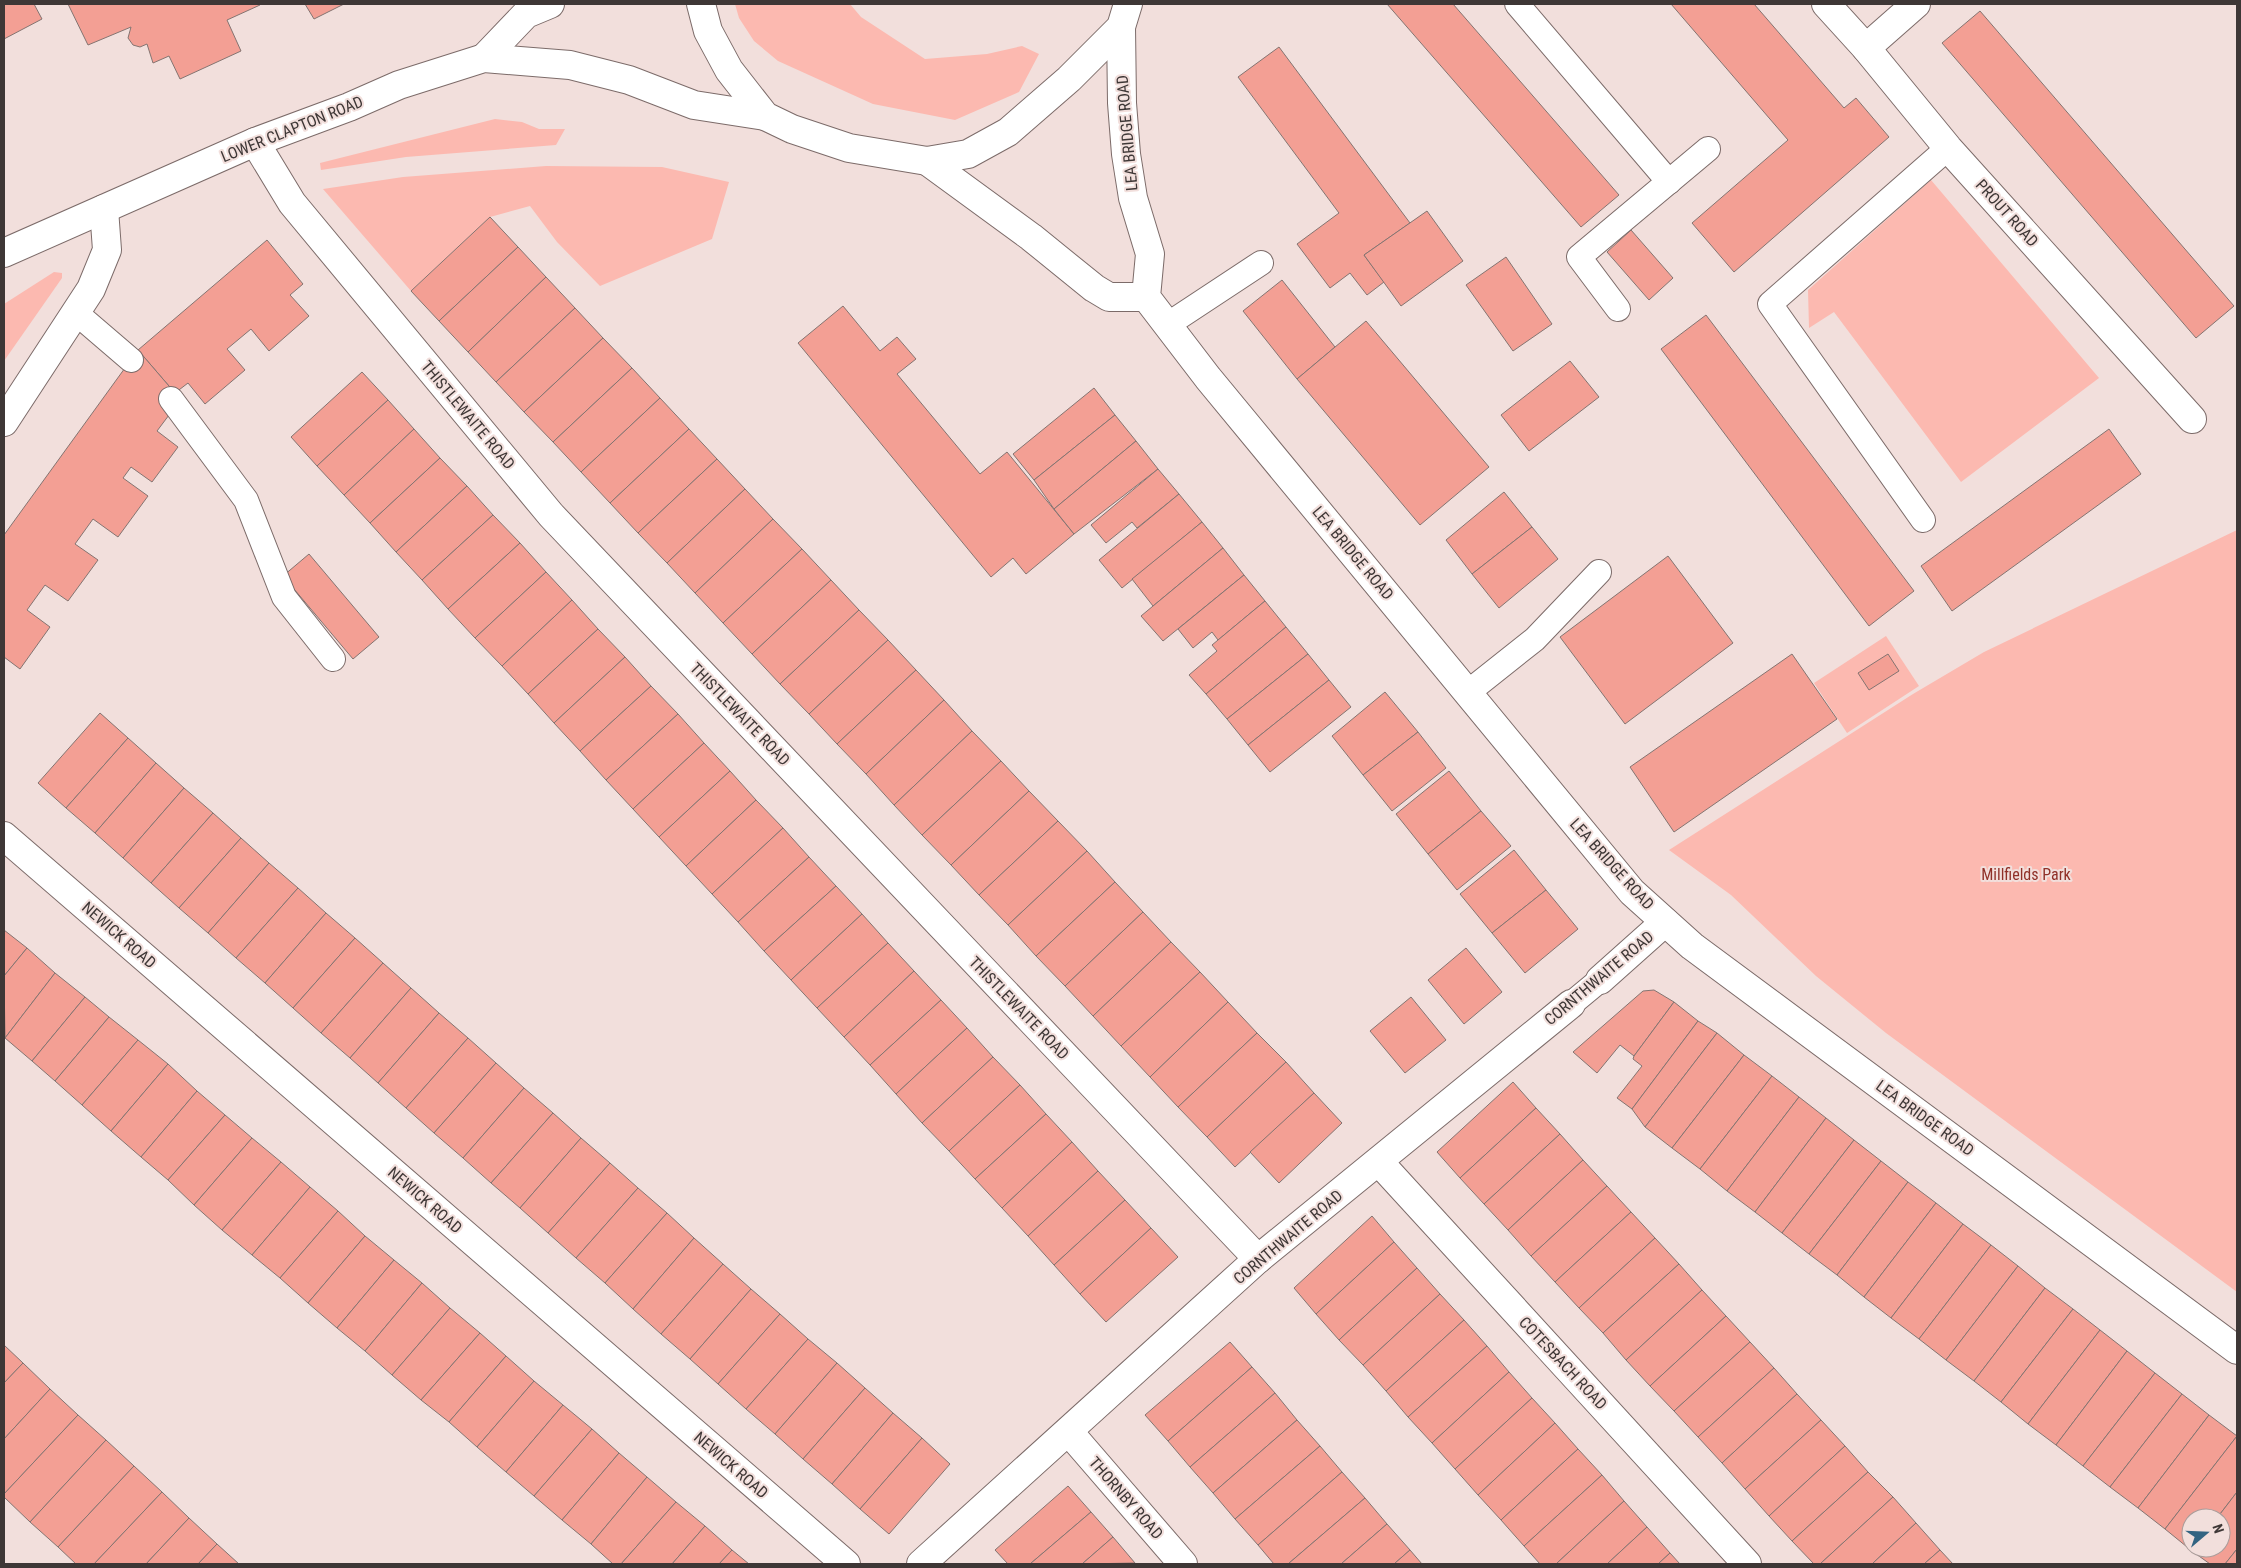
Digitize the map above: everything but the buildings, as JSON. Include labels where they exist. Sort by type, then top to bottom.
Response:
[{"type":"main road","name":"LOWER CLAPTON ROAD","points":[[484,58],[526,14],[550,4]]},
{"type":"main road","points":[[701,4],[708,31],[729,70],[765,116],[792,129],[850,148],[927,161],[968,154],[1008,132],[1062,86],[1125,15]]},
{"type":"main road","name":"PROUT ROAD","points":[[1826,4],[1866,48],[1948,148],[2192,419]]},
{"type":"main road","points":[[1866,48],[1916,4]]},
{"type":"main road","name":"LEA BRIDGE ROAD","points":[[1125,15],[1122,103],[1126,154],[1133,198],[1150,254],[1146,297],[1208,378],[1418,631],[1466,693],[1632,892],[1692,946],[2237,1350]]},
{"type":"main road","name":"LOWER CLAPTON ROAD","points":[[4,253],[255,142],[349,107],[399,85],[484,58],[570,65],[629,80],[694,105],[765,116]]},
{"type":"main road","name":"THISTLEWAITE ROAD","points":[[255,142],[292,203],[551,515],[1258,1259]]},
{"type":"main road","points":[[927,161],[1031,237],[1094,288],[1108,297],[1146,297]]},
{"type":"main road","points":[[4,422],[91,289],[107,250],[104,209]]},
{"type":"main road","name":"NEWICK ROAD","points":[[4,836],[846,1564]]},
{"type":"main road","name":"CORNTHWAITE ROAD","points":[[1600,980],[1665,922]]},
{"type":"main road","name":"CORNTHWAITE ROAD","points":[[921,1564],[1258,1259],[1571,1004]]},
{"type":"main road","name":"COTESBACH ROAD","points":[[1378,1162],[1747,1564]]},
{"type":"main road","name":"THORNBY ROAD","points":[[1069,1432],[1183,1564]]},
{"type":"lane","points":[[1518,4],[1668,182]]},
{"type":"lane","points":[[1618,309],[1579,257],[1708,148]]},
{"type":"lane","points":[[1923,520],[1770,304],[1948,148]]},
{"type":"lane","points":[[1167,325],[1261,263]]},
{"type":"lane","points":[[75,312],[131,360]]},
{"type":"lane","points":[[171,399],[246,500],[284,597],[333,659]]},
{"type":"lane","points":[[1466,693],[1535,639],[1600,572]]},
{"type":"lane","name":"CORNTHWAITE ROAD","points":[[1571,1004],[1600,980]]},
{"type":"green space","points":[[735,4],[850,4],[861,17],[925,59],[987,54],[1022,46],[1039,54],[1019,92],[955,120],[873,104],[778,61],[754,41],[739,18]]},
{"type":"green space","points":[[495,119],[522,122],[539,129],[565,129],[556,145],[406,157],[321,170],[320,163]]},
{"type":"green space","points":[[546,166],[662,167],[729,182],[712,239],[600,286],[557,242],[530,206],[490,217],[411,291],[323,189],[403,177]]},
{"type":"green space","points":[[1931,180],[2099,378],[1961,482],[1834,312],[1809,328],[1808,290]]},
{"type":"green space","points":[[54,272],[62,273],[62,278],[4,361],[4,304]]},
{"type":"green space","name":"Millfields Park","points":[[2237,530],[2237,1292],[1886,1033],[1816,976],[1731,895],[1669,850],[1913,694],[1984,652]]},
{"type":"green space","points":[[1886,636],[1919,686],[1847,733],[1814,683]]}]
